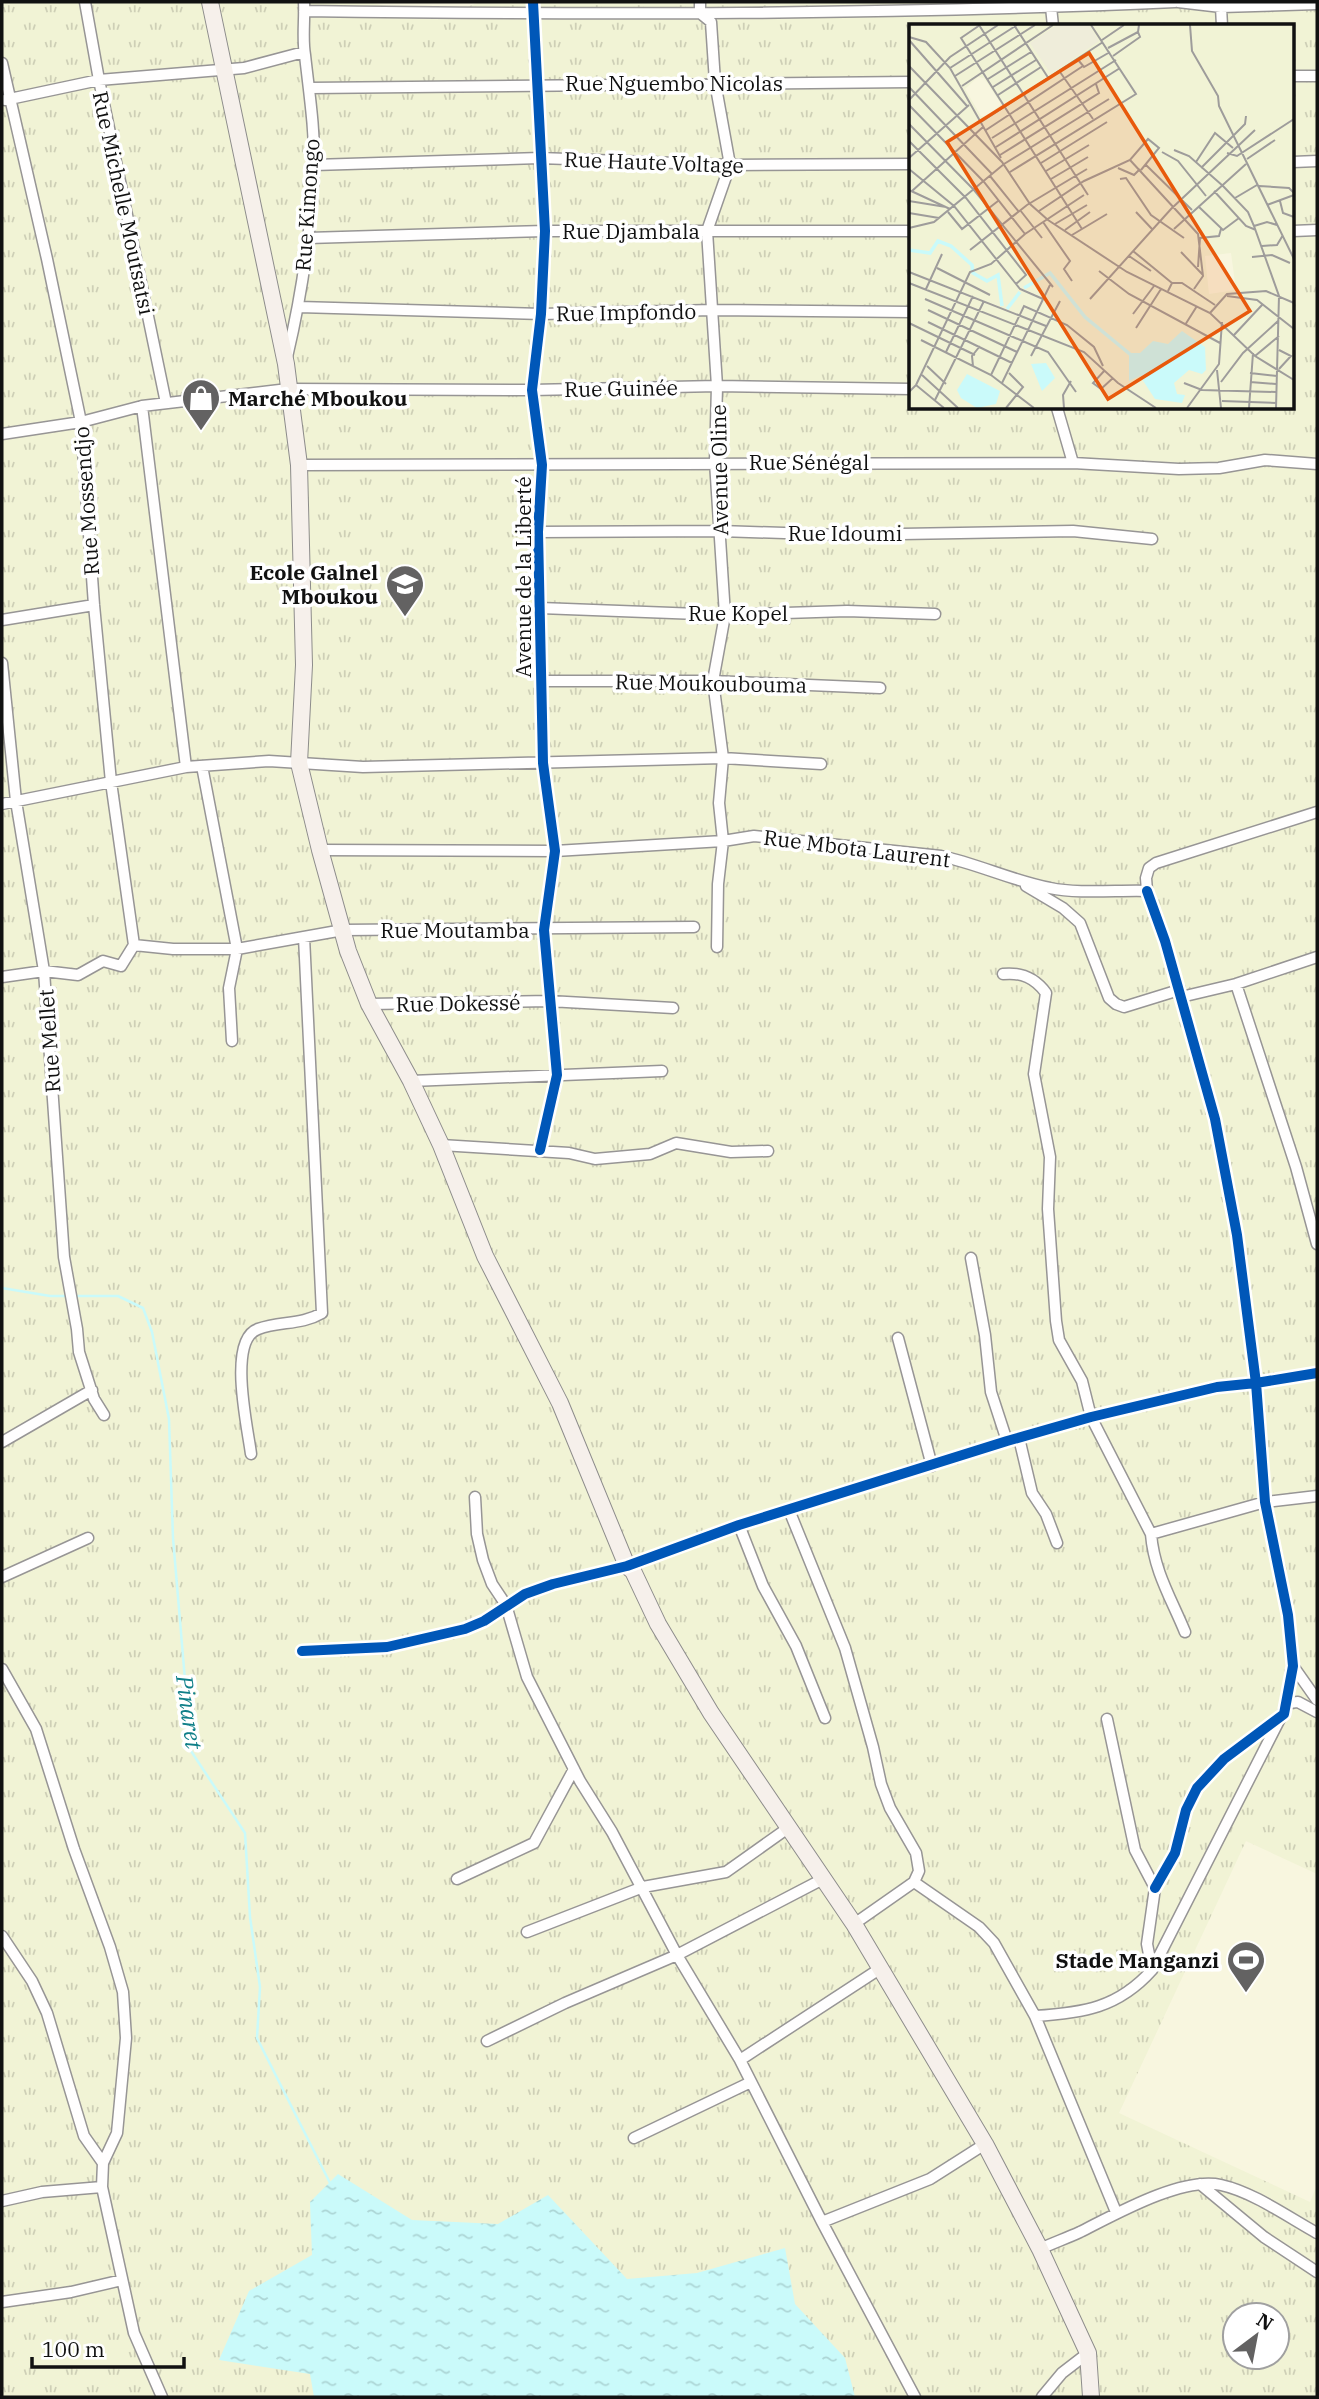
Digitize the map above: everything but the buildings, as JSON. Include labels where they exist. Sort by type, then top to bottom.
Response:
[{"type":"main road","points":[[210,2],[285,364],[299,464],[304,665],[299,763],[343,930],[369,1004],[411,1081],[441,1145],[485,1256],[560,1403],[627,1566],[633,1571],[658,1625],[711,1713],[854,1924],[985,2144],[1040,2249],[1088,2353],[1091,2397]]},
{"type":"street","name":"Rue Michelle Moutsatsi","points":[[85,2],[166,403]]},
{"type":"street","points":[[304,6],[533,8],[945,5],[1051,8],[1177,2],[1221,7],[1317,4]]},
{"type":"street","name":"Rue Kimongo","points":[[285,364],[299,307],[314,165],[310,88],[304,52],[304,6]]},
{"type":"street","name":"Avenue Oline","points":[[700,7],[712,22],[715,82],[730,165],[707,232],[717,386],[715,462],[725,615],[713,681],[723,758],[719,803],[723,841],[718,884],[717,947]]},
{"type":"street","points":[[1221,7],[1222,24]]},
{"type":"street","name":"Avenue de la Liberté","points":[[533,8],[545,231],[541,314],[532,390],[542,465],[538,532],[543,763],[555,851],[544,930],[557,1075],[540,1150]]},
{"type":"street","points":[[1051,8],[1053,24]]},
{"type":"street","points":[[5,100],[99,80],[225,71],[304,52]]},
{"type":"street","name":"Rue Mossendjo","points":[[2,63],[5,100],[47,259],[81,422],[94,606],[111,782],[134,945]]},
{"type":"street","points":[[1294,76],[1317,76]]},
{"type":"street","name":"Rue Nguembo Nicolas","points":[[310,88],[909,82]]},
{"type":"street","name":"Rue Haute Voltage","points":[[314,165],[540,158],[730,165],[909,164]]},
{"type":"street","points":[[1294,162],[1317,161]]},
{"type":"street","points":[[1294,231],[1317,230]]},
{"type":"street","name":"Rue Djambala","points":[[308,238],[545,231],[909,231]]},
{"type":"street","name":"Rue Impfondo","points":[[299,307],[541,314],[713,310],[909,312]]},
{"type":"street","name":"Rue Guinée","points":[[2,434],[81,422],[142,406],[288,389],[532,390],[717,386],[909,389]]},
{"type":"street","points":[[142,406],[186,767]]},
{"type":"street","points":[[1058,410],[1073,463]]},
{"type":"street","name":"Rue Sénégal","points":[[299,464],[1073,463],[1180,469],[1219,468],[1265,460],[1317,464]]},
{"type":"street","name":"Rue Idoumi","points":[[538,532],[720,531],[844,535],[1073,531],[1152,539]]},
{"type":"street","points":[[2,620],[94,606]]},
{"type":"street","name":"Rue Kopel","points":[[540,608],[725,615],[847,611],[935,614]]},
{"type":"street","name":"Rue Mellet","points":[[2,663],[16,801],[44,971],[64,1257],[78,1329],[79,1352],[93,1399],[104,1415]]},
{"type":"street","name":"Rue Moukoubouma","points":[[542,681],[713,681],[880,688]]},
{"type":"street","points":[[2,804],[186,767],[269,761],[363,767],[723,758],[821,764]]},
{"type":"street","points":[[202,766],[237,949],[229,988],[232,1041]]},
{"type":"street","points":[[1152,1970],[1147,1944],[1155,1888],[1175,1853],[1186,1810],[1197,1788],[1224,1759],[1284,1714],[1293,1666],[1288,1615],[1265,1502],[1256,1383],[1237,1235],[1221,1147],[1165,941],[1147,891],[1146,878],[1149,868],[1156,863],[1317,812]]},
{"type":"street","name":"Rue Mbota Laurent","points":[[320,850],[555,851],[723,841],[754,835],[941,856],[1053,889],[1147,891]]},
{"type":"street","points":[[1016,880],[1063,908],[1080,923],[1110,998],[1124,1007],[1180,993],[1236,984],[1317,957]]},
{"type":"street","name":"Rue Moutamba","points":[[134,945],[173,949],[237,949],[343,930],[694,928]]},
{"type":"street","points":[[251,1454],[240,1365],[247,1338],[256,1329],[309,1320],[322,1312],[304,937]]},
{"type":"street","points":[[2,977],[44,971],[78,975],[103,961],[121,966],[134,945]]},
{"type":"street","points":[[1003,974],[1014,972],[1027,976],[1040,984],[1046,993],[1034,1074],[1049,1146],[1048,1209],[1059,1340],[1082,1381],[1091,1417],[1151,1534],[1157,1571],[1185,1632]]},
{"type":"street","points":[[1236,984],[1296,1167],[1317,1244]]},
{"type":"street","name":"Rue Dokessé","points":[[369,1004],[549,1001],[673,1008]]},
{"type":"street","points":[[411,1081],[662,1072]]},
{"type":"street","points":[[441,1145],[540,1150],[595,1159],[650,1154],[676,1143],[731,1152],[768,1151]]},
{"type":"street","points":[[971,1258],[985,1335],[991,1392],[1007,1441]]},
{"type":"street","points":[[898,1338],[932,1466]]},
{"type":"street","points":[[302,1651],[387,1647],[465,1629],[484,1621],[524,1594],[627,1566],[739,1525],[1007,1441],[1091,1417],[1217,1387],[1317,1373]]},
{"type":"street","points":[[2,1442],[92,1390]]},
{"type":"street","points":[[1019,1438],[1032,1493],[1046,1514],[1057,1544]]},
{"type":"street","points":[[1151,1534],[1265,1502],[1317,1496]]},
{"type":"street","points":[[475,1497],[477,1534],[483,1560],[492,1584],[506,1605],[527,1677],[574,1769],[643,1887],[677,1955],[740,2060],[915,2397]]},
{"type":"street","points":[[789,1510],[845,1648],[881,1784],[890,1808],[916,1853],[919,1871],[914,1882],[854,1924]]},
{"type":"street","points":[[739,1525],[763,1586],[796,1646],[825,1718]]},
{"type":"street","points":[[2,1577],[88,1538]]},
{"type":"street","points":[[1293,1666],[1317,1700]]},
{"type":"street","points":[[2,1669],[36,1729],[123,1992],[126,2038],[117,2133],[103,2163],[102,2187],[134,2333],[159,2394]]},
{"type":"street","points":[[1035,2017],[1077,2014],[1108,2003],[1136,1988],[1152,1970],[1288,1703],[1298,1702],[1317,1712]]},
{"type":"street","points":[[1107,1719],[1135,1850],[1155,1888]]},
{"type":"street","points":[[457,1879],[534,1843],[574,1769]]},
{"type":"street","points":[[527,1932],[643,1887],[726,1872],[788,1828]]},
{"type":"street","points":[[486,2041],[565,2003],[677,1955],[822,1879]]},
{"type":"street","points":[[914,1882],[979,1927],[994,1943],[1035,2017],[1116,2212]]},
{"type":"street","points":[[2,1936],[32,1981],[47,2013],[84,2136],[103,2163]]},
{"type":"street","points":[[740,2060],[881,1968]]},
{"type":"street","points":[[634,2138],[751,2082]]},
{"type":"street","points":[[822,2222],[930,2179],[985,2144]]},
{"type":"street","points":[[1200,2184],[1264,2237],[1317,2272]]},
{"type":"street","points":[[1040,2249],[1078,2233],[1116,2212],[1184,2187],[1200,2184],[1217,2184],[1235,2189],[1317,2233]]},
{"type":"street","points":[[2,2201],[42,2192],[102,2187]]},
{"type":"street","points":[[2,2302],[71,2292],[122,2280]]},
{"type":"street","points":[[1042,2397],[1062,2373],[1088,2353]]},
{"type":"green space","points":[[2,2],[1317,2],[1317,2397],[2,2397]]},
{"type":"shaded area","points":[[369,2],[479,2],[465,8],[399,9]]},
{"type":"shaded area","name":"Stade Manganzi","points":[[1246,1841],[1317,1874],[1317,2185],[1310,2202],[1119,2113]]},
{"type":"water","points":[[338,2174],[412,2220],[498,2224],[548,2195],[627,2279],[697,2273],[785,2248],[795,2304],[845,2358],[855,2397],[314,2397],[310,2374],[219,2360],[249,2291],[312,2255],[310,2202]]},
{"type":"waterway","name":"Pinaret","points":[[2,1288],[50,1296],[69,1296]]},
{"type":"waterway","name":"Pinaret","points":[[76,1296],[118,1296],[143,1308],[152,1332],[169,1419],[173,1538],[191,1751],[245,1833],[250,1917],[260,1987],[257,2038],[330,2183]]},
{"type":"cycle path","points":[[533,2],[545,231],[541,314],[532,390],[542,465],[538,532],[543,763],[555,851],[544,930],[557,1075],[540,1150]]},
{"type":"cycle path","points":[[1147,891],[1165,941],[1215,1119],[1237,1235],[1256,1383],[1265,1502],[1288,1615],[1293,1666],[1284,1714],[1224,1759],[1197,1788],[1186,1810],[1175,1853],[1155,1888]]},
{"type":"cycle path","points":[[302,1651],[387,1647],[465,1629],[484,1621],[525,1594],[553,1584],[627,1566],[739,1525],[1007,1441],[1091,1417],[1217,1387],[1317,1373]]},
{"type":"place","name":"Marché Mboukou","points":[[201,432]]},
{"type":"place","name":"Ecole Galnel Mboukou","points":[[405,618]]},
{"type":"place","name":"Stade Manganzi","points":[[1246,1994]]}]
